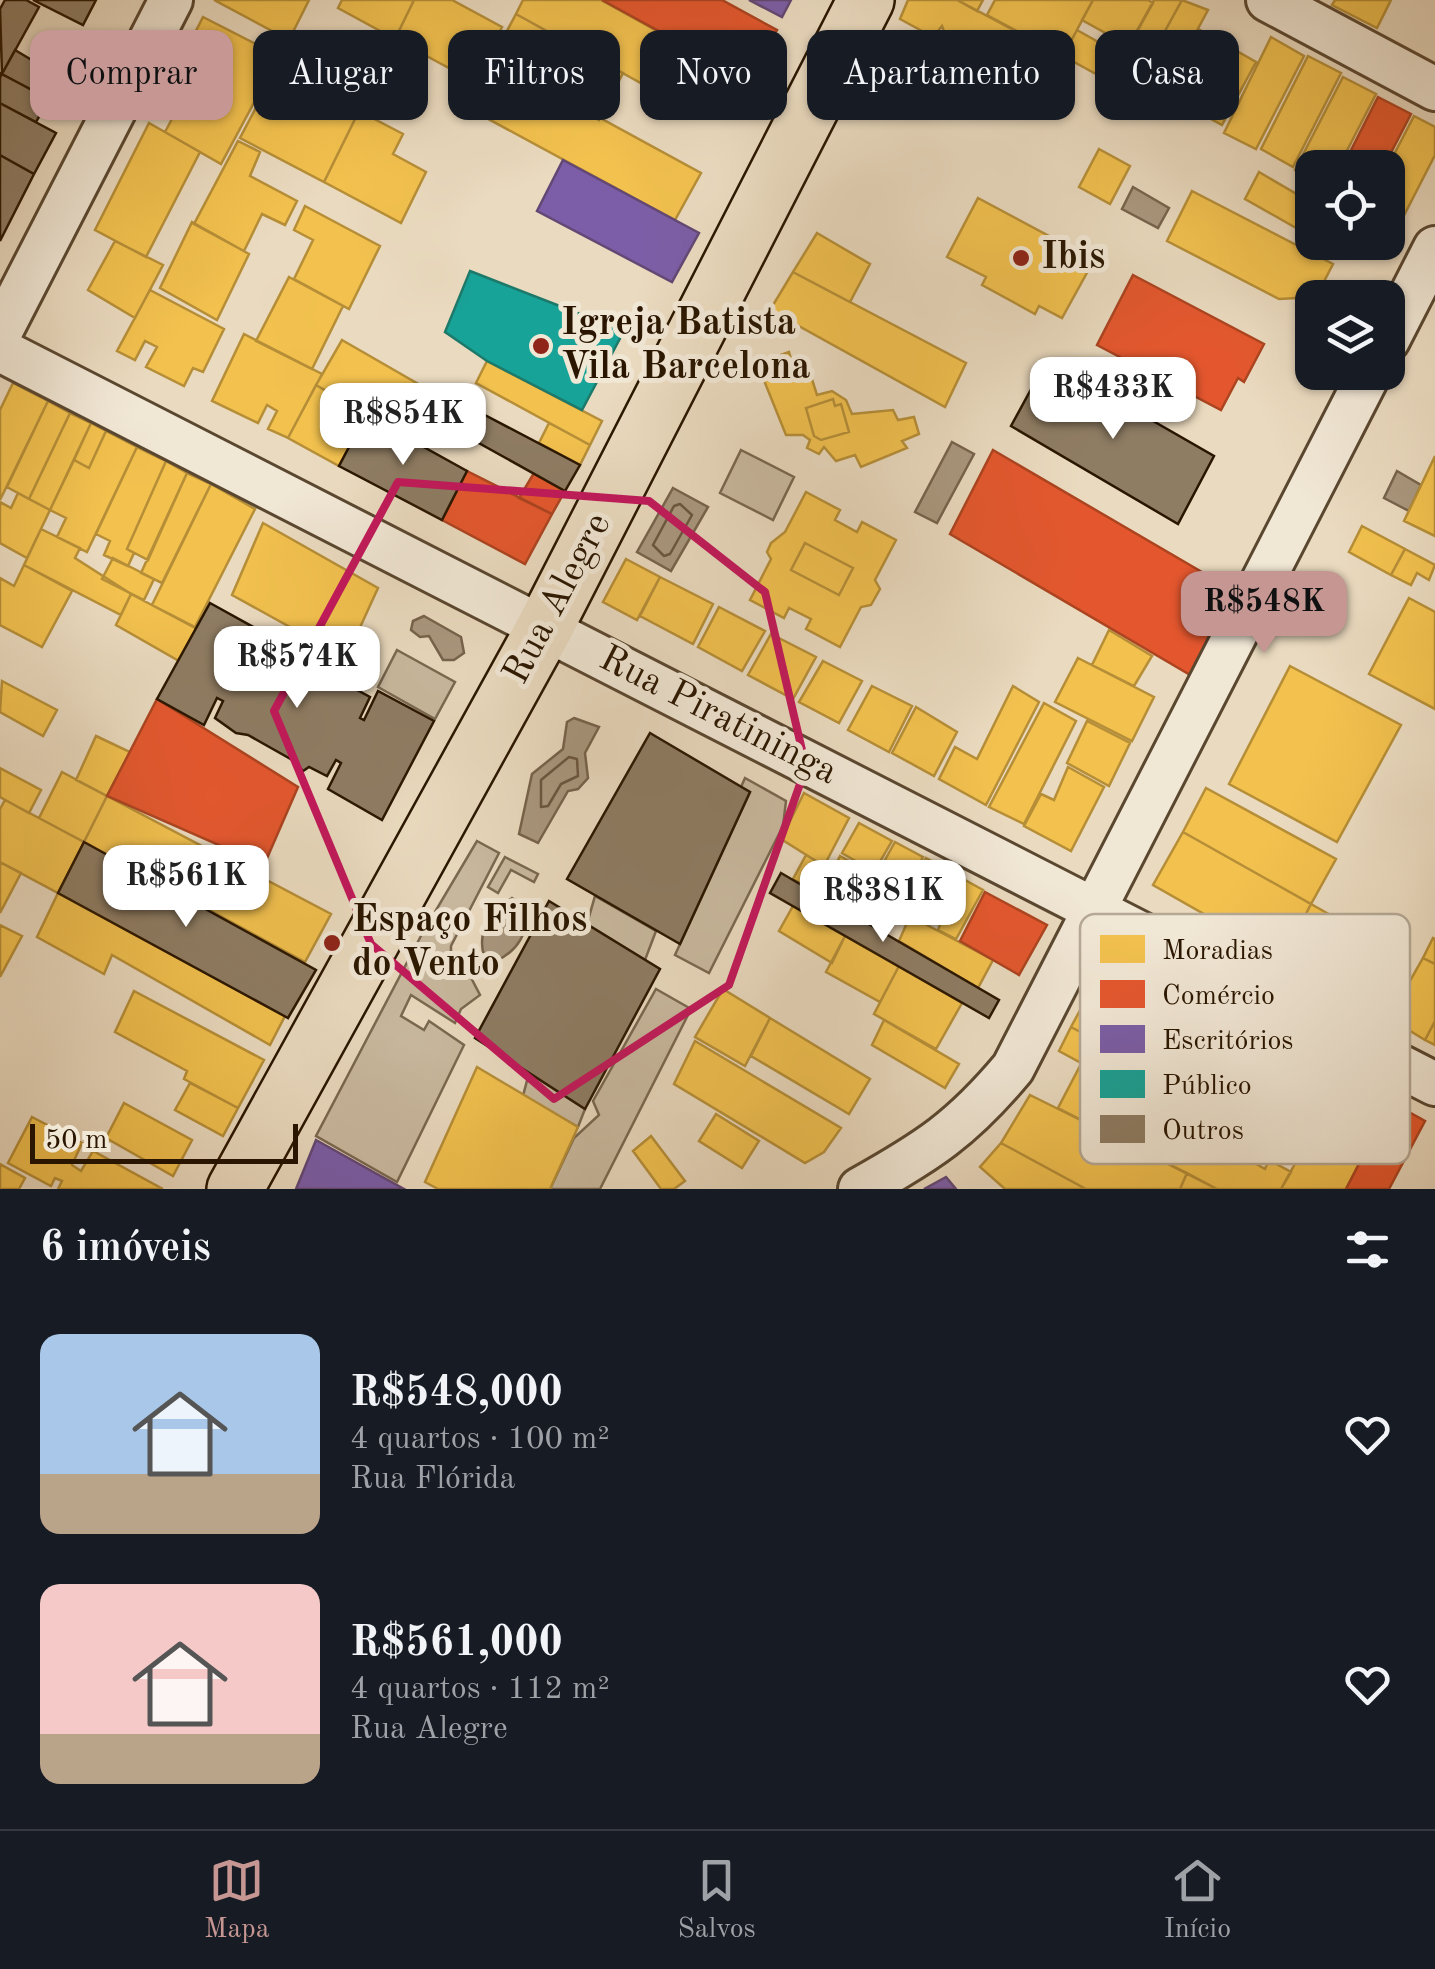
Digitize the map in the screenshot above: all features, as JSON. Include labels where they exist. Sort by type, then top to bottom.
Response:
[{"type":"main road","name":"Rua Alegre","points":[[235,1189],[545,627],[866,0]]},
{"type":"street","points":[[0,333],[171,0]]},
{"type":"street","points":[[1268,0],[1435,88]]},
{"type":"street","points":[[1405,307],[1435,248]]},
{"type":"street","name":"Rua Piratininga","points":[[0,350],[1107,914]]},
{"type":"street","points":[[1090,914],[1361,390]]},
{"type":"street","points":[[860,1189],[920,1156],[982,1104],[1013,1068],[1080,933]]},
{"type":"street","name":"Rua Piratininga","points":[[1410,1071],[1435,1084]]},
{"type":"highlighted area","points":[[398,482],[649,501],[765,592],[806,767],[729,985],[554,1099],[371,944],[274,711]]},
{"type":"shaded area","points":[[741,450],[794,477],[773,520],[720,493]]},
{"type":"shaded area","points":[[397,650],[455,682],[435,719],[378,687]]},
{"type":"shaded area","points":[[745,778],[786,801],[783,826],[709,973],[675,955],[750,792],[741,787]]},
{"type":"shaded area","points":[[477,841],[499,853],[451,946],[451,960],[460,974],[468,972],[480,995],[461,1009],[455,1023],[411,995],[401,1016],[424,1030],[429,1021],[464,1045],[397,1182],[316,1136],[423,932]]},
{"type":"shaded area","points":[[505,857],[538,874],[534,882],[511,870],[498,893],[488,887]]},
{"type":"shaded area","points":[[595,896],[656,931],[645,960],[587,924]]},
{"type":"shaded area","points":[[656,989],[691,1009],[600,1189],[550,1189],[574,1138],[599,1115],[593,1101]]},
{"type":"shaded area","points":[[529,1073],[585,1109],[578,1127],[523,1096]]},
{"type":"water","points":[[1133,187],[1169,208],[1158,228],[1122,209]]},
{"type":"water","points":[[952,442],[974,454],[937,523],[915,512]]},
{"type":"water","points":[[1397,471],[1421,485],[1409,511],[1384,498]]},
{"type":"water","points":[[673,488],[708,507],[671,571],[637,552]]},
{"type":"water","points":[[424,616],[461,637],[464,653],[454,660],[443,660],[429,636],[420,637],[411,630],[413,621]]},
{"type":"water","points":[[574,718],[599,727],[585,753],[588,778],[578,789],[568,791],[538,843],[519,834],[532,774],[563,749],[567,722]]},
{"type":"water","points":[[512,898],[527,907],[526,925],[516,946],[496,961],[483,952],[485,927],[493,914]]},
{"type":"building: Moradias","points":[[214,0],[309,0],[294,30],[270,30]]},
{"type":"building: Moradias","points":[[342,0],[414,0],[399,30],[378,30],[338,8]]},
{"type":"building: Moradias","points":[[414,0],[452,0],[502,27],[448,30],[448,67],[428,57],[428,30],[399,30]]},
{"type":"building: Moradias","points":[[523,0],[601,0],[655,30],[640,30],[640,83],[620,72],[620,30],[545,30],[516,14]]},
{"type":"building: Moradias","points":[[908,0],[957,0],[1014,30],[943,30],[942,26],[939,30],[920,30],[900,19]]},
{"type":"building: Moradias","points":[[957,0],[983,0],[977,11]]},
{"type":"building: Moradias","points":[[995,0],[1093,0],[1075,34],[1075,30],[1015,30],[987,15]]},
{"type":"building: Moradias","points":[[1093,0],[1153,3],[1138,30],[1100,30],[1082,20]]},
{"type":"building: Moradias","points":[[1154,0],[1182,0],[1166,30],[1137,30]]},
{"type":"building: Moradias","points":[[1182,0],[1208,10],[1197,30],[1166,30]]},
{"type":"building: Moradias","points":[[1335,0],[1391,0],[1377,28],[1332,5]]},
{"type":"building: Moradias","points":[[516,14],[545,30],[507,30]]},
{"type":"building: Moradias","points":[[203,17],[228,30],[196,30]]},
{"type":"building: Moradias","points":[[1077,30],[1095,40],[1095,73],[1075,63]]},
{"type":"building: Moradias","points":[[233,32],[253,43],[253,104],[221,164],[165,132],[171,120],[233,120]]},
{"type":"building: Moradias","points":[[1271,37],[1304,56],[1256,149],[1224,133],[1230,120],[1239,120],[1239,102]]},
{"type":"building: Moradias","points":[[1239,52],[1256,62],[1239,94]]},
{"type":"building: Moradias","points":[[1308,56],[1341,73],[1302,150],[1295,150],[1293,167],[1261,149]]},
{"type":"building: Moradias","points":[[1343,77],[1376,94],[1347,150],[1305,150]]},
{"type":"building: Moradias","points":[[253,113],[253,120],[355,120],[324,182],[240,138]]},
{"type":"building: Moradias","points":[[1414,116],[1435,127],[1435,155],[1405,213],[1405,150],[1396,150]]},
{"type":"building: Moradias","points":[[355,120],[376,120],[403,134],[393,154],[426,172],[401,223],[324,182]]},
{"type":"building: Moradias","points":[[490,120],[604,120],[701,173],[675,220]]},
{"type":"building: Moradias","points":[[149,123],[200,152],[146,257],[95,230]]},
{"type":"building: Moradias","points":[[238,141],[260,152],[250,176],[297,201],[285,225],[262,214],[244,251],[194,224]]},
{"type":"building: Moradias","points":[[1099,149],[1130,166],[1110,204],[1079,187]]},
{"type":"building: Moradias","points":[[1259,172],[1295,193],[1295,227],[1245,199]]},
{"type":"building: Moradias","points":[[1192,191],[1295,244],[1295,260],[1325,260],[1333,264],[1325,280],[1295,280],[1295,298],[1279,299],[1167,241]]},
{"type":"building: Moradias","name":"Ibis","points":[[978,198],[1094,260],[1062,318],[1039,306],[1035,314],[982,285],[986,277],[947,257]]},
{"type":"building: Moradias","points":[[305,206],[380,246],[349,309],[294,279],[313,240],[294,230]]},
{"type":"building: Moradias","points":[[192,222],[249,254],[217,320],[160,288]]},
{"type":"building: Moradias","points":[[817,233],[870,264],[850,302],[793,272]]},
{"type":"building: Moradias","points":[[115,241],[163,265],[135,318],[88,290]]},
{"type":"building: Moradias","points":[[793,272],[966,363],[945,407],[770,310]]},
{"type":"building: Moradias","points":[[289,277],[343,306],[312,369],[256,341]]},
{"type":"building: Moradias","points":[[150,290],[224,329],[203,372],[193,368],[184,386],[146,367],[157,347],[145,341],[135,360],[117,351]]},
{"type":"building: Moradias","points":[[244,334],[322,374],[288,438],[268,429],[277,411],[267,405],[258,423],[212,401]]},
{"type":"building: Moradias","points":[[342,340],[420,385],[396,431],[316,385]]},
{"type":"building: Moradias","points":[[789,352],[794,369],[809,370],[817,395],[832,391],[846,400],[852,414],[893,410],[898,420],[914,417],[919,434],[902,441],[907,448],[861,467],[855,455],[836,461],[824,447],[819,454],[807,448],[810,440],[803,435],[786,435],[763,378],[774,376],[770,359]]},
{"type":"building: Moradias","points":[[487,361],[602,421],[590,445],[476,383]]},
{"type":"building: Moradias","points":[[13,383],[48,401],[0,500],[0,410]]},
{"type":"building: Moradias","points":[[316,385],[366,415],[339,466],[288,438]]},
{"type":"building: Moradias","points":[[833,399],[835,406],[841,404],[849,432],[821,440],[814,436],[806,408]]},
{"type":"building: Moradias","points":[[48,401],[70,413],[29,499],[7,487]]},
{"type":"building: Moradias","points":[[70,413],[91,423],[50,510],[29,499]]},
{"type":"building: Moradias","points":[[91,423],[106,431],[89,468],[74,460]]},
{"type":"building: Moradias","points":[[549,423],[590,445],[580,465],[539,443]]},
{"type":"building: Moradias","points":[[106,431],[137,447],[87,552],[57,537],[66,518],[50,510],[74,460],[89,468]]},
{"type":"building: Moradias","points":[[137,447],[166,461],[127,549],[134,553],[128,566],[104,555],[110,541],[96,534]]},
{"type":"building: Moradias","points":[[1435,456],[1435,536],[1404,521]]},
{"type":"building: Moradias","points":[[166,461],[187,473],[148,560],[127,549]]},
{"type":"building: Moradias","points":[[187,473],[211,484],[162,583],[141,573]]},
{"type":"building: Moradias","points":[[211,484],[255,509],[195,627],[152,605]]},
{"type":"building: Moradias","points":[[806,492],[840,510],[835,520],[857,532],[862,522],[896,540],[875,580],[880,589],[871,605],[861,607],[840,647],[806,629],[811,619],[789,608],[784,618],[750,600],[771,559],[767,552],[771,543],[785,532]]},
{"type":"building: Moradias","points":[[18,493],[50,510],[27,558],[0,543],[0,502],[11,508]]},
{"type":"building: Moradias","points":[[263,523],[378,588],[346,658],[232,595]]},
{"type":"building: Moradias","points":[[1362,526],[1405,549],[1391,575],[1349,552]]},
{"type":"building: Moradias","points":[[41,529],[80,548],[75,558],[131,594],[121,615],[24,565]]},
{"type":"building: Moradias","points":[[805,543],[853,568],[839,595],[791,570]]},
{"type":"building: Moradias","points":[[1405,549],[1435,565],[1429,580],[1417,573],[1411,585],[1391,575]]},
{"type":"building: Moradias","points":[[113,558],[154,579],[144,600],[102,579]]},
{"type":"building: Moradias","points":[[626,559],[660,577],[637,620],[603,602]]},
{"type":"building: Moradias","points":[[24,565],[72,591],[42,647],[0,625],[0,578],[14,586]]},
{"type":"building: Moradias","points":[[660,577],[713,604],[693,644],[640,616]]},
{"type":"building: Moradias","points":[[131,594],[197,629],[179,661],[116,625]]},
{"type":"building: Moradias","points":[[1409,598],[1435,612],[1435,709],[1369,674]]},
{"type":"building: Moradias","points":[[719,607],[765,631],[742,671],[698,647]]},
{"type":"building: Moradias","points":[[1109,630],[1152,656],[1134,686],[1092,665]]},
{"type":"building: Moradias","points":[[771,634],[816,657],[793,699],[748,675]]},
{"type":"building: Moradias","points":[[1078,658],[1154,697],[1132,741],[1055,702]]},
{"type":"building: Moradias","points":[[823,661],[862,681],[839,723],[799,702]]},
{"type":"building: Moradias","points":[[1290,666],[1401,725],[1337,842],[1229,784]]},
{"type":"building: Moradias","points":[[2,681],[57,710],[43,736],[0,712]]},
{"type":"building: Moradias","points":[[872,686],[912,706],[889,752],[848,730]]},
{"type":"building: Moradias","points":[[1013,686],[1039,702],[986,805],[939,779],[955,747],[977,759]]},
{"type":"building: Moradias","points":[[1044,703],[1076,721],[1024,824],[989,807]]},
{"type":"building: Moradias","points":[[916,707],[957,732],[934,776],[892,753]]},
{"type":"building: Moradias","points":[[1087,721],[1130,743],[1109,786],[1067,763]]},
{"type":"building: Moradias","points":[[96,736],[130,752],[107,796],[76,780]]},
{"type":"building: Moradias","points":[[1068,767],[1104,787],[1071,851],[1024,826],[1041,794],[1054,800]]},
{"type":"building: Moradias","points":[[0,768],[41,790],[29,813],[0,797]]},
{"type":"building: Moradias","points":[[62,772],[107,796],[84,842],[39,818]]},
{"type":"building: Moradias","points":[[1206,788],[1336,859],[1311,904],[1183,832]]},
{"type":"building: Moradias","points":[[804,793],[849,818],[824,866],[781,839]]},
{"type":"building: Moradias","points":[[107,796],[331,914],[305,962],[84,842]]},
{"type":"building: Moradias","points":[[5,800],[84,842],[58,893],[0,862],[0,809]]},
{"type":"building: Moradias","points":[[859,823],[892,841],[874,872],[842,853]]},
{"type":"building: Moradias","points":[[1183,832],[1311,904],[1306,914],[1204,914],[1153,885]]},
{"type":"building: Moradias","points":[[895,842],[923,857],[896,908],[833,870],[840,856],[876,876]]},
{"type":"building: Moradias","points":[[806,855],[884,900],[870,924],[793,879]]},
{"type":"building: Moradias","points":[[926,858],[952,872],[926,924],[899,909]]},
{"type":"building: Moradias","points":[[0,862],[21,873],[0,913]]},
{"type":"building: Moradias","points":[[956,875],[983,890],[956,939],[938,930],[943,917],[936,912]]},
{"type":"building: Moradias","points":[[58,893],[285,1016],[270,1045],[112,955],[104,974],[37,937]]},
{"type":"building: Moradias","points":[[1311,904],[1329,914],[1306,914]]},
{"type":"building: Moradias","points":[[793,906],[845,936],[832,963],[779,931]]},
{"type":"building: Moradias","points":[[910,916],[993,960],[978,988],[899,941]]},
{"type":"building: Moradias","points":[[0,925],[22,936],[0,977]]},
{"type":"building: Moradias","points":[[845,936],[899,966],[880,1002],[826,972]]},
{"type":"building: Moradias","points":[[1435,939],[1435,964],[1423,958]]},
{"type":"building: Moradias","points":[[1423,958],[1435,964],[1435,1021],[1425,1040],[1410,1031],[1410,981]]},
{"type":"building: Moradias","points":[[899,966],[962,1003],[936,1049],[874,1014]]},
{"type":"building: Moradias","points":[[723,989],[770,1018],[745,1066],[695,1037]]},
{"type":"building: Moradias","points":[[134,991],[264,1060],[238,1108],[184,1079],[187,1071],[115,1032]]},
{"type":"building: Moradias","points":[[1080,1010],[1080,1032],[1071,1027]]},
{"type":"building: Moradias","points":[[770,1018],[870,1079],[849,1114],[751,1056]]},
{"type":"building: Moradias","points":[[884,1020],[959,1064],[945,1088],[872,1045]]},
{"type":"building: Moradias","points":[[1435,1021],[1435,1045],[1425,1040]]},
{"type":"building: Moradias","points":[[1071,1027],[1080,1032],[1080,1062],[1059,1051]]},
{"type":"building: Moradias","points":[[695,1041],[841,1128],[824,1152],[805,1163],[674,1084]]},
{"type":"building: Moradias","points":[[1080,1066],[1080,1119],[1058,1108]]},
{"type":"building: Moradias","points":[[477,1067],[578,1127],[550,1189],[438,1189],[425,1182]]},
{"type":"building: Moradias","points":[[190,1083],[238,1108],[223,1136],[175,1110]]},
{"type":"building: Moradias","points":[[1030,1095],[1080,1120],[1080,1164],[1169,1164],[1187,1173],[1180,1189],[1086,1189],[1001,1143]]},
{"type":"building: Moradias","points":[[124,1103],[192,1140],[173,1176],[106,1138]]},
{"type":"building: Moradias","points":[[716,1114],[759,1141],[742,1168],[699,1141]]},
{"type":"building: Moradias","points":[[32,1117],[82,1143],[72,1165],[81,1171],[93,1151],[163,1189],[58,1189],[62,1181],[55,1178],[51,1186],[8,1163]]},
{"type":"building: Moradias","points":[[651,1136],[685,1181],[674,1189],[661,1189],[633,1151]]},
{"type":"building: Moradias","points":[[1001,1143],[1086,1189],[1005,1189],[980,1167]]},
{"type":"building: Moradias","points":[[0,1164],[25,1178],[19,1189],[0,1189]]},
{"type":"building: Moradias","points":[[1168,1164],[1256,1164],[1265,1169],[1267,1164],[1276,1164],[1291,1172],[1281,1189],[1217,1189]]},
{"type":"building: Moradias","points":[[1295,1164],[1359,1164],[1346,1189],[1281,1189]]},
{"type":"building: Moradias","points":[[1187,1173],[1217,1189],[1180,1189]]},
{"type":"building: Comércio","points":[[602,0],[722,0],[777,30],[657,30]]},
{"type":"building: Comércio","points":[[1378,97],[1411,114],[1392,150],[1351,150]]},
{"type":"building: Comércio","points":[[1133,275],[1264,344],[1244,382],[1238,378],[1221,410],[1097,345]]},
{"type":"building: Comércio","points":[[993,450],[1236,592],[1192,676],[950,534]]},
{"type":"building: Comércio","points":[[467,471],[552,514],[525,564],[442,520]]},
{"type":"building: Comércio","points":[[534,473],[565,491],[552,514],[519,498]]},
{"type":"building: Comércio","points":[[157,699],[298,787],[264,865],[107,796]]},
{"type":"building: Comércio","points":[[985,892],[1047,925],[1019,975],[960,941]]},
{"type":"building: Comércio","points":[[1410,1113],[1425,1121],[1410,1149]]},
{"type":"building: Comércio","points":[[1359,1164],[1402,1164],[1389,1189],[1346,1189]]},
{"type":"building: Escritórios","points":[[749,0],[791,0],[782,17]]},
{"type":"building: Escritórios","points":[[563,160],[699,233],[672,282],[537,211]]},
{"type":"building: Escritórios","points":[[316,1140],[404,1189],[296,1189]]},
{"type":"building: Escritórios","points":[[946,1177],[956,1189],[924,1189]]},
{"type":"building: Público","name":"Igreja Batista Vila Barcelona","points":[[470,271],[624,331],[582,410],[487,361],[445,332]]},
{"type":"building: Outros","points":[[5,0],[26,0],[39,7],[2,74],[0,9]]},
{"type":"building: Outros","points":[[33,0],[96,0],[83,25]]},
{"type":"building: Outros","points":[[15,50],[30,59],[30,89],[2,74]]},
{"type":"building: Outros","points":[[0,73],[30,89],[30,119],[0,103]]},
{"type":"building: Outros","points":[[0,103],[56,133],[34,174],[0,155]]},
{"type":"building: Outros","points":[[0,155],[34,174],[0,241]]},
{"type":"building: Outros","points":[[1047,360],[1214,456],[1178,524],[1011,426]]},
{"type":"building: Outros","points":[[481,413],[580,465],[565,491],[468,437]]},
{"type":"building: Outros","points":[[366,415],[467,471],[442,520],[339,466]]},
{"type":"building: Outros","points":[[210,603],[257,629],[241,656],[246,659],[256,640],[276,646],[370,697],[360,718],[364,720],[378,691],[434,721],[382,820],[328,789],[341,763],[336,760],[327,776],[309,767],[303,771],[294,761],[248,735],[236,733],[215,718],[223,701],[217,698],[204,725],[157,699]]},
{"type":"building: Outros","points":[[650,733],[750,792],[680,944],[567,879]]},
{"type":"building: Outros","points":[[84,842],[316,970],[288,1018],[58,893]]},
{"type":"building: Outros","points":[[781,873],[999,1000],[989,1018],[770,893]]},
{"type":"building: Outros","points":[[549,901],[660,969],[585,1109],[475,1038]]},
{"type":"place","name":"Ibis","points":[[1021,258]]},
{"type":"place","name":"Igreja Batista Vila Barcelona","points":[[541,346]]},
{"type":"place","name":"Espaço Filhos do Vento","points":[[332,943]]}]
